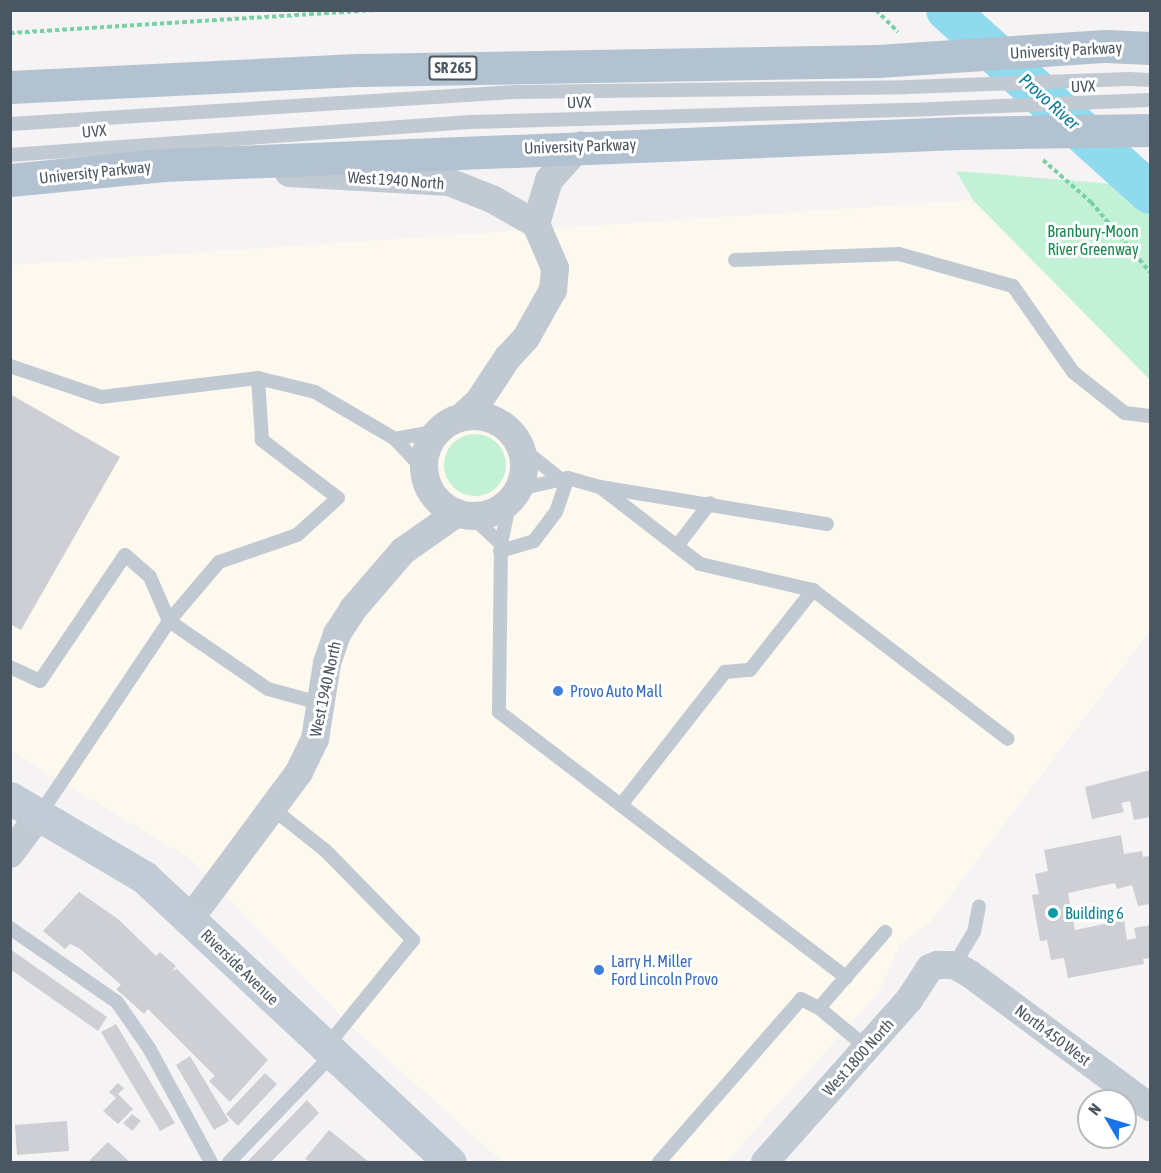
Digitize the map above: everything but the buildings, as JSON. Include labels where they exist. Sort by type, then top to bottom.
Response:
[{"type":"main road","name":"University Parkway","points":[[10,87],[361,70],[878,61],[1106,46],[1150,48]]},
{"type":"main road","name":"University Parkway","points":[[10,180],[163,165],[581,145],[959,133],[1150,110]]},
{"type":"street","points":[[503,424],[503,394],[526,338],[553,290],[555,268],[536,224],[549,180],[581,145]]},
{"type":"street","name":"West 1940 North","points":[[163,165],[449,182],[492,199],[536,224]]},
{"type":"street","points":[[462,417],[476,415],[503,424],[520,447],[523,475],[514,494],[499,509],[464,514],[434,497],[426,477],[424,456],[438,431],[462,417],[479,401],[493,377],[526,338]]},
{"type":"street","name":"West 1940 North","points":[[403,551],[426,477]]},
{"type":"street","name":"West 1940 North","points":[[190,919],[299,772],[315,739],[323,705],[327,663],[337,634],[403,551],[464,514]]},
{"type":"street","name":"Riverside Avenue","points":[[10,798],[144,877],[329,1052],[450,1162]]},
{"type":"street","points":[[10,854],[40,814]]},
{"type":"street","name":"West 1800 North","points":[[765,1162],[909,1000],[930,968],[954,965]]},
{"type":"street","name":"North 450 West","points":[[954,965],[1149,1103]]},
{"type":"lane","points":[[10,124],[514,92],[909,87],[1150,80]]},
{"type":"lane","name":"UVX","points":[[10,155],[470,122],[931,109],[1150,110]]},
{"type":"lane","points":[[735,260],[899,254],[1013,286],[1073,372],[1125,413],[1150,416]]},
{"type":"lane","points":[[10,366],[101,397],[258,378],[315,392],[395,439],[426,477]]},
{"type":"lane","points":[[40,814],[169,621],[219,562],[297,534],[338,498],[262,440],[258,378]]},
{"type":"lane","points":[[395,439],[438,431]]},
{"type":"lane","points":[[520,447],[563,478],[600,487],[826,524]]},
{"type":"lane","points":[[563,478],[514,494],[500,548],[499,712],[846,977]]},
{"type":"lane","points":[[500,548],[534,542],[556,512],[563,478]]},
{"type":"lane","points":[[600,487],[700,564],[813,590],[1008,739]]},
{"type":"lane","points":[[677,546],[710,504]]},
{"type":"lane","points":[[464,514],[500,548]]},
{"type":"lane","points":[[10,667],[40,681],[125,555],[150,577],[169,621],[268,689],[323,705]]},
{"type":"lane","points":[[621,805],[725,672],[750,670],[813,590]]},
{"type":"lane","points":[[229,1162],[329,1052],[414,940],[325,850],[273,809]]},
{"type":"lane","points":[[954,965],[974,932],[979,906]]},
{"type":"lane","points":[[10,928],[117,1002],[149,1048],[211,1162]]},
{"type":"lane","points":[[819,1008],[885,932]]},
{"type":"lane","points":[[659,1162],[801,999],[819,1008],[866,1047]]},
{"type":"path","points":[[10,33],[379,10]]},
{"type":"shaded area","name":"Provo Auto Mall","points":[[973,200],[1150,380],[1150,631],[930,923],[900,944],[879,992],[726,1162],[503,1162],[348,1024],[191,859],[11,751],[10,265]]},
{"type":"green space","name":"Branbury-Moon River Greenway","points":[[956,171],[1150,187],[1150,380],[973,200]]},
{"type":"green space","points":[[475,434],[497,443],[506,465],[497,487],[475,496],[453,487],[444,465],[453,443]]},
{"type":"waterway","name":"Provo River","points":[[947,10],[1150,193]]},
{"type":"place","name":"Provo Auto Mall","points":[[558,691]]},
{"type":"place","name":"Building 6","points":[[1053,913]]},
{"type":"place","name":"Larry H. Miller Ford Lincoln Provo","points":[[599,970]]}]
